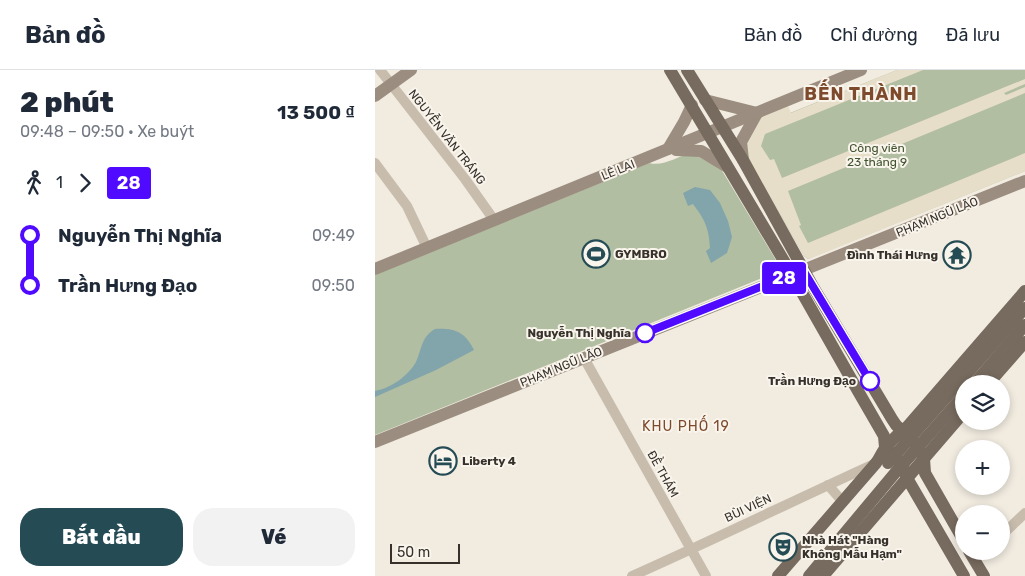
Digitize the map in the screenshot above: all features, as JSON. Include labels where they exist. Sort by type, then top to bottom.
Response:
[{"type":"main road","points":[[375,96],[411,70]]},
{"type":"main road","points":[[670,70],[727,166],[896,425],[913,444],[925,473],[955,525]]},
{"type":"main road","points":[[687,70],[743,160],[797,272],[897,462],[964,576]]},
{"type":"main road","name":"LÊ LAI","points":[[375,269],[861,70]]},
{"type":"main road","points":[[705,100],[757,113],[741,142],[743,160]]},
{"type":"main road","points":[[692,105],[668,150],[701,150],[727,166]]},
{"type":"main road","name":"PHẠM NGŨ LÃO","points":[[375,442],[797,272],[1024,185]]},
{"type":"main road","points":[[978,375],[1021,307],[1025,291]]},
{"type":"main road","points":[[979,375],[1025,325]]},
{"type":"main road","points":[[980,375],[1025,342]]},
{"type":"main road","points":[[892,418],[915,418],[949,408]]},
{"type":"main road","points":[[846,504],[897,462],[949,408]]},
{"type":"main road","points":[[823,576],[856,528],[897,462],[913,444],[915,418]]},
{"type":"main road","points":[[782,576],[846,504],[880,459],[897,462]]},
{"type":"main road","points":[[809,576],[856,528]]},
{"type":"main road","points":[[974,560],[983,576]]},
{"type":"street","name":"NGUYỄN VĂN TRÁNG","points":[[380,70],[465,179],[494,220]]},
{"type":"street","points":[[375,163],[407,206],[427,248]]},
{"type":"street","name":"ÐỀ THÁM","points":[[584,358],[706,576]]},
{"type":"street","name":"BÙI VIỆN","points":[[632,576],[876,463]]},
{"type":"street","points":[[828,485],[846,504]]},
{"type":"street","points":[[1010,527],[1025,513]]},
{"type":"green space","name":"Công viên 23 tháng 9","points":[[897,70],[1025,70],[1025,171],[808,259],[804,256],[746,155],[745,150],[790,113]]},
{"type":"green space","points":[[692,153],[721,169],[782,270],[375,435],[375,275],[649,163],[660,164]]},
{"type":"shaded area","points":[[897,70],[923,70],[765,134],[761,146],[770,160],[774,159],[782,178],[1025,79],[1025,84],[1004,93],[1006,95],[1025,87],[1025,93],[788,191],[801,225],[799,226],[808,243],[1025,153],[1025,171],[809,259],[804,256],[746,155],[745,147],[757,121],[788,106],[791,113]]},
{"type":"water","points":[[695,187],[710,190],[720,203],[728,221],[732,237],[727,253],[711,263],[706,251],[710,248],[706,224],[693,204],[688,206],[683,193]]},
{"type":"water","points":[[435,329],[448,329],[459,332],[467,339],[474,350],[436,370],[375,397],[375,391],[393,384],[404,377],[416,362],[424,340]]},
{"type":"bus line","name":"28","points":[[645,333],[803,270],[870,381]]},
{"type":"place","name":"GYMBRO","points":[[596,254]]},
{"type":"place","name":"Đình Thái Hưng","points":[[957,255]]},
{"type":"place","name":"Nguyễn Thị Nghĩa","points":[[645,333]]},
{"type":"place","name":"Trần Hưng Đạo","points":[[870,381]]},
{"type":"place","name":"Liberty 4","points":[[443,461]]},
{"type":"place","name":"Nhà Hát \"Hàng Không Mẫu Hạm\"","points":[[783,547]]},
{"type":"district","name":"BẾN THÀNH","points":[[861,94]]},
{"type":"district","name":"KHU PHỐ 19","points":[[686,426]]}]
